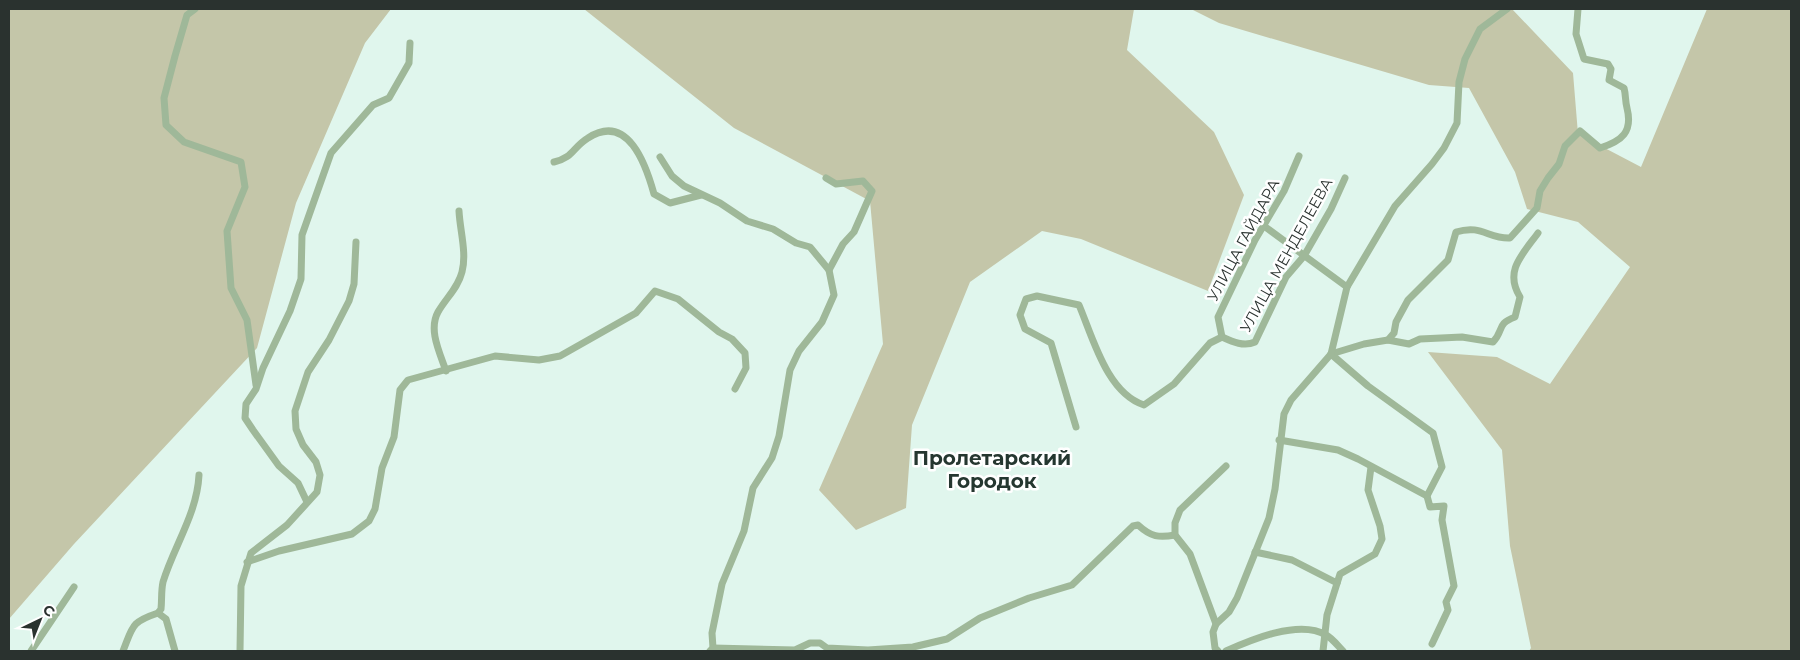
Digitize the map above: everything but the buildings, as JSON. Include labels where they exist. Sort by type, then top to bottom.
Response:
[{"type":"street","points":[[195,9],[187,15],[164,98],[166,125],[184,142],[241,162],[245,187],[227,231],[231,288],[247,320],[256,389]]},
{"type":"street","points":[[1218,651],[1215,648],[1213,632],[1216,624],[1229,612],[1237,598],[1269,518],[1274,496],[1279,440],[1284,414],[1291,400],[1331,354],[1347,288],[1395,206],[1444,148],[1457,123],[1459,82],[1465,59],[1480,29],[1507,9]]},
{"type":"street","points":[[1388,340],[1394,333],[1396,322],[1408,300],[1448,260],[1456,232],[1467,229],[1478,230],[1501,239],[1510,238],[1537,208],[1540,191],[1559,164],[1566,146],[1580,131],[1600,148],[1622,138],[1629,127],[1630,115],[1624,88],[1609,80],[1611,69],[1608,64],[1584,58],[1576,34],[1578,9]]},
{"type":"street","points":[[307,502],[298,483],[279,466],[245,418],[246,404],[256,389],[263,368],[290,311],[300,279],[302,235],[325,166],[331,153],[373,105],[389,98],[409,63],[410,43]]},
{"type":"street","points":[[554,162],[568,159],[589,137],[608,131],[624,135],[634,146],[647,167],[654,194],[670,203],[702,195]]},
{"type":"street","name":"УЛИЦА ГАЙДАРА","points":[[1222,338],[1218,317],[1255,240],[1284,191],[1299,156]]},
{"type":"street","points":[[660,157],[672,176],[684,186],[720,203],[747,221],[773,229],[796,243],[810,247],[829,270],[834,295],[822,322],[799,351],[790,370],[779,436],[772,458],[753,488],[744,531],[722,584],[712,633],[712,650],[795,650],[810,642],[820,643],[827,648],[868,650],[913,647],[947,639],[980,618],[1029,598],[1072,584],[1133,526],[1138,526],[1148,534],[1161,538],[1175,535]]},
{"type":"street","points":[[826,178],[836,184],[863,181],[872,191],[854,232],[843,244],[829,270]]},
{"type":"street","name":"УЛИЦА МЕНДЕЛЕЕВА","points":[[1222,338],[1238,344],[1250,345],[1256,342],[1286,277],[1304,256],[1331,209],[1345,178]]},
{"type":"street","points":[[446,371],[434,332],[438,313],[454,290],[462,272],[463,249],[459,211]]},
{"type":"street","points":[[1264,226],[1347,288]]},
{"type":"street","points":[[1331,354],[1364,344],[1388,340],[1409,344],[1420,339],[1462,337],[1493,342],[1497,338],[1500,325],[1504,321],[1515,317],[1520,297],[1513,285],[1514,269],[1538,233]]},
{"type":"street","points":[[240,651],[241,586],[251,553],[288,525],[317,492],[320,475],[316,462],[303,444],[296,428],[295,412],[308,372],[329,340],[349,301],[354,284],[356,242]]},
{"type":"street","points":[[247,562],[279,551],[352,534],[369,520],[375,509],[382,468],[394,437],[400,390],[408,380],[495,356],[539,360],[560,356],[636,313],[655,291],[678,299],[719,332],[732,339],[745,353],[746,368],[734,389]]},
{"type":"street","points":[[1076,427],[1051,343],[1025,329],[1020,315],[1026,299],[1037,296],[1079,305],[1112,382],[1135,402],[1144,405],[1174,384],[1210,343],[1222,338]]},
{"type":"street","points":[[1331,354],[1368,386],[1433,433],[1442,467],[1427,496],[1430,507],[1444,506],[1442,520],[1454,586],[1446,602],[1448,610],[1432,644]]},
{"type":"street","points":[[1279,440],[1338,450],[1427,496]]},
{"type":"street","points":[[1216,624],[1190,554],[1175,535],[1175,523],[1180,510],[1226,466]]},
{"type":"street","points":[[1324,651],[1327,615],[1340,574],[1375,554],[1382,539],[1380,526],[1368,490],[1371,467]]},
{"type":"street","points":[[158,613],[164,580],[196,501],[199,475]]},
{"type":"street","points":[[1255,552],[1292,560],[1337,583]]},
{"type":"street","points":[[31,651],[74,587]]},
{"type":"street","points":[[123,651],[134,625],[140,619],[158,613]]},
{"type":"street","points":[[158,613],[166,619],[175,651]]},
{"type":"street","points":[[1226,651],[1266,633],[1306,630],[1326,635],[1343,651]]},
{"type":"green space","points":[[9,9],[391,9],[365,43],[296,203],[257,348],[74,544],[9,619]]},
{"type":"green space","points":[[584,9],[1134,9],[1127,50],[1214,132],[1244,195],[1208,291],[1081,239],[1042,231],[970,282],[912,425],[906,508],[856,530],[819,490],[883,344],[870,201],[734,128]]},
{"type":"green space","points":[[1191,9],[1512,9],[1573,73],[1578,134],[1641,167],[1707,9],[1791,9],[1791,651],[1529,651],[1531,648],[1510,546],[1502,450],[1428,352],[1497,357],[1550,384],[1630,267],[1578,222],[1527,209],[1515,172],[1469,88],[1429,85],[1219,23]]},
{"type":"district","name":"Пролетарский Городок","points":[[992,470]]}]
